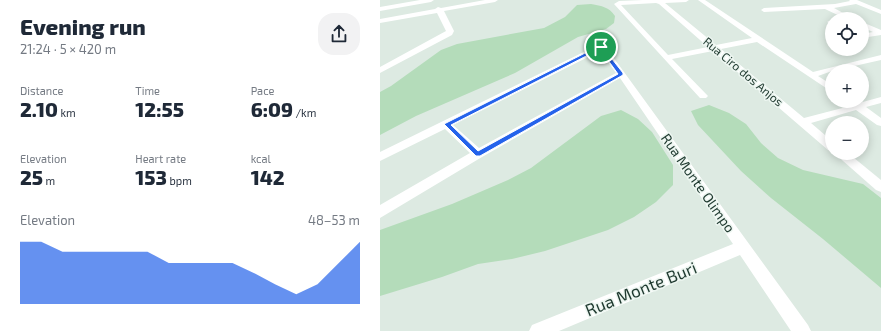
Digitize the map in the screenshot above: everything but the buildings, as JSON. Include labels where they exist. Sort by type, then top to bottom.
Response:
[{"type":"street","points":[[383,0],[383,8],[431,0]]},
{"type":"street","points":[[380,22],[438,9],[495,0]]},
{"type":"street","points":[[686,0],[617,4],[703,96]]},
{"type":"street","points":[[701,0],[825,84]]},
{"type":"street","name":"Rua Ciro dos Anjos","points":[[658,1],[825,140]]},
{"type":"street","points":[[764,10],[827,7],[855,1],[881,12]]},
{"type":"street","points":[[827,7],[837,12]]},
{"type":"street","points":[[380,70],[449,33],[450,31],[443,15],[438,9]]},
{"type":"street","points":[[869,27],[881,33]]},
{"type":"street","points":[[869,35],[881,33]]},
{"type":"street","name":"Rua Monte Olimpo","points":[[591,38],[601,47],[621,74],[802,331]]},
{"type":"street","points":[[666,58],[759,39]]},
{"type":"street","points":[[380,157],[601,47]]},
{"type":"street","points":[[811,75],[881,57]]},
{"type":"street","points":[[380,212],[478,154],[621,74]]},
{"type":"street","points":[[869,102],[881,100]]},
{"type":"street","points":[[803,122],[843,108]]},
{"type":"street","points":[[860,108],[881,123]]},
{"type":"street","points":[[447,124],[478,154]]},
{"type":"street","points":[[848,160],[881,188]]},
{"type":"street","name":"Rua Monte Buri","points":[[538,331],[743,247]]},
{"type":"green space","points":[[591,4],[608,9],[615,16],[614,23],[606,29],[578,37],[515,73],[416,116],[380,135],[380,92],[391,86],[441,50],[457,44],[544,28],[565,17],[577,5]]},
{"type":"green space","points":[[709,105],[729,113],[746,124],[761,143],[778,158],[803,170],[863,184],[881,198],[881,288],[771,198],[741,171],[698,125],[691,111]]},
{"type":"green space","points":[[621,110],[638,119],[652,132],[673,165],[673,185],[656,202],[634,217],[608,230],[545,251],[512,259],[478,264],[380,296],[380,230],[452,204],[508,180],[531,168],[601,116]]},
{"type":"route","points":[[601,47],[621,74],[478,154],[447,124],[498,98],[601,47]]}]
